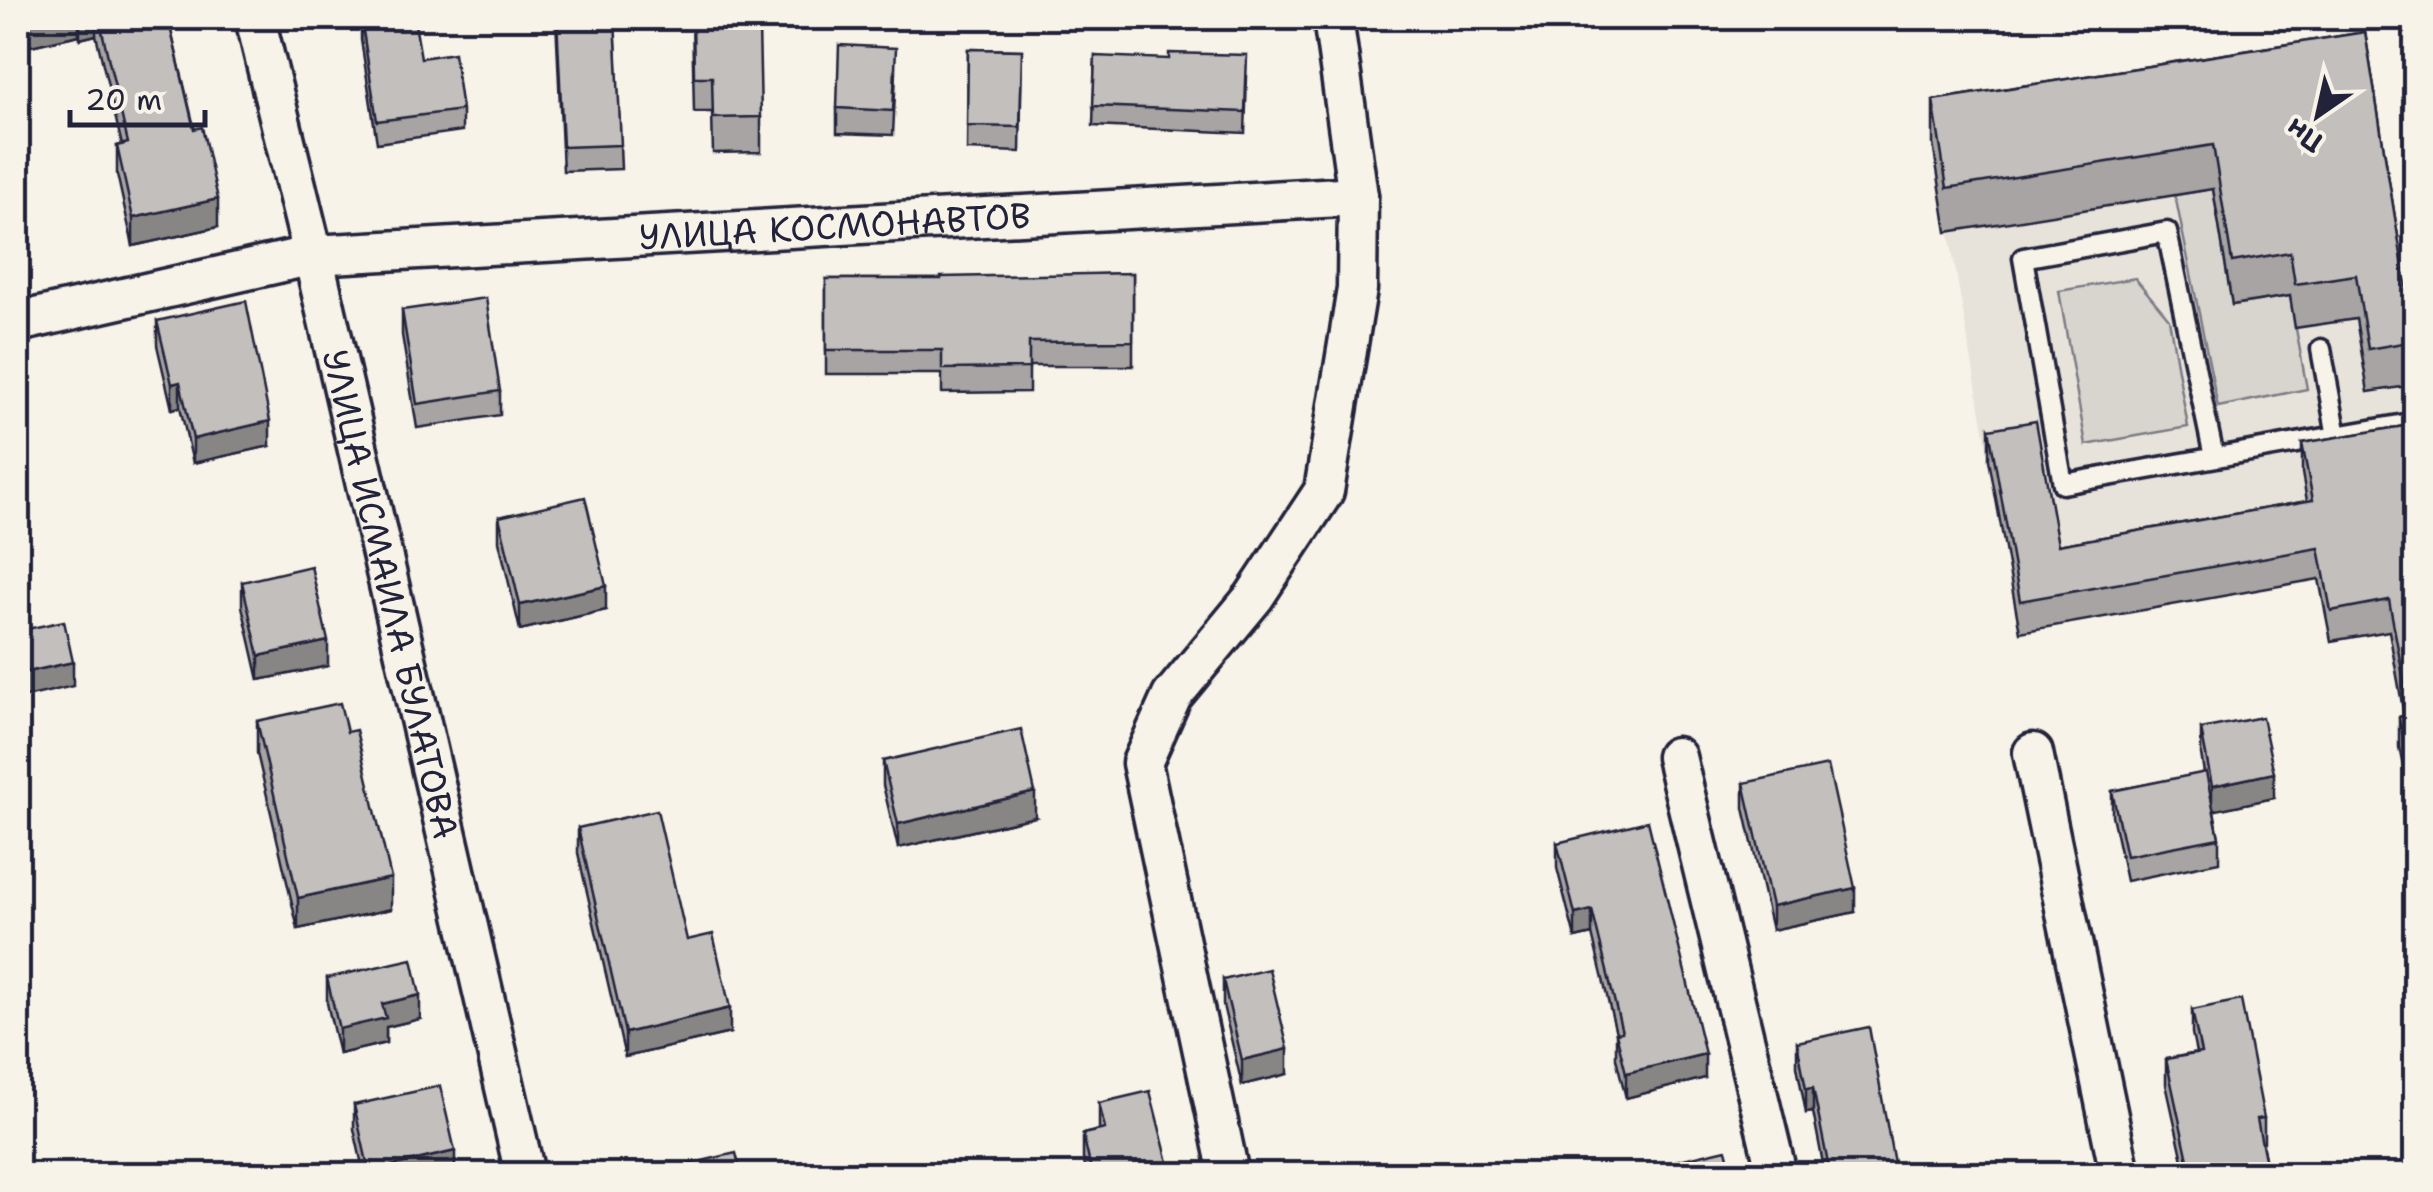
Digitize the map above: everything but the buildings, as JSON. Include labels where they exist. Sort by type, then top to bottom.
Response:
[{"type":"street","name":"УЛИЦА ИСМАИЛА БУЛАТОВА","points":[[255,18],[525,1174]]},
{"type":"street","points":[[1229,1174],[1142,764],[1172,696],[1254,598],[1324,491],[1357,289],[1358,196],[1333,18]]},
{"type":"street","name":"УЛИЦА КОСМОНАВТОВ","points":[[18,322],[313,255],[1358,196]]},
{"type":"street","points":[[2033,753],[2120,1174]]},
{"type":"street","points":[[1676,758],[1777,1174]]},
{"type":"lane","points":[[2214,457],[2168,232],[2023,258],[2063,484],[2416,422]]},
{"type":"lane","points":[[2322,349],[2337,436]]},
{"type":"shaded area","points":[[2365,76],[2415,385],[2406,387],[2415,443],[2415,564],[2020,632],[1933,144]]},
{"type":"shaded area","points":[[2213,189],[2232,305],[2290,296],[2307,389],[2218,407],[2175,195]]},
{"type":"shaded area","points":[[2135,278],[2169,319],[2188,427],[2086,445],[2059,291]]}]
